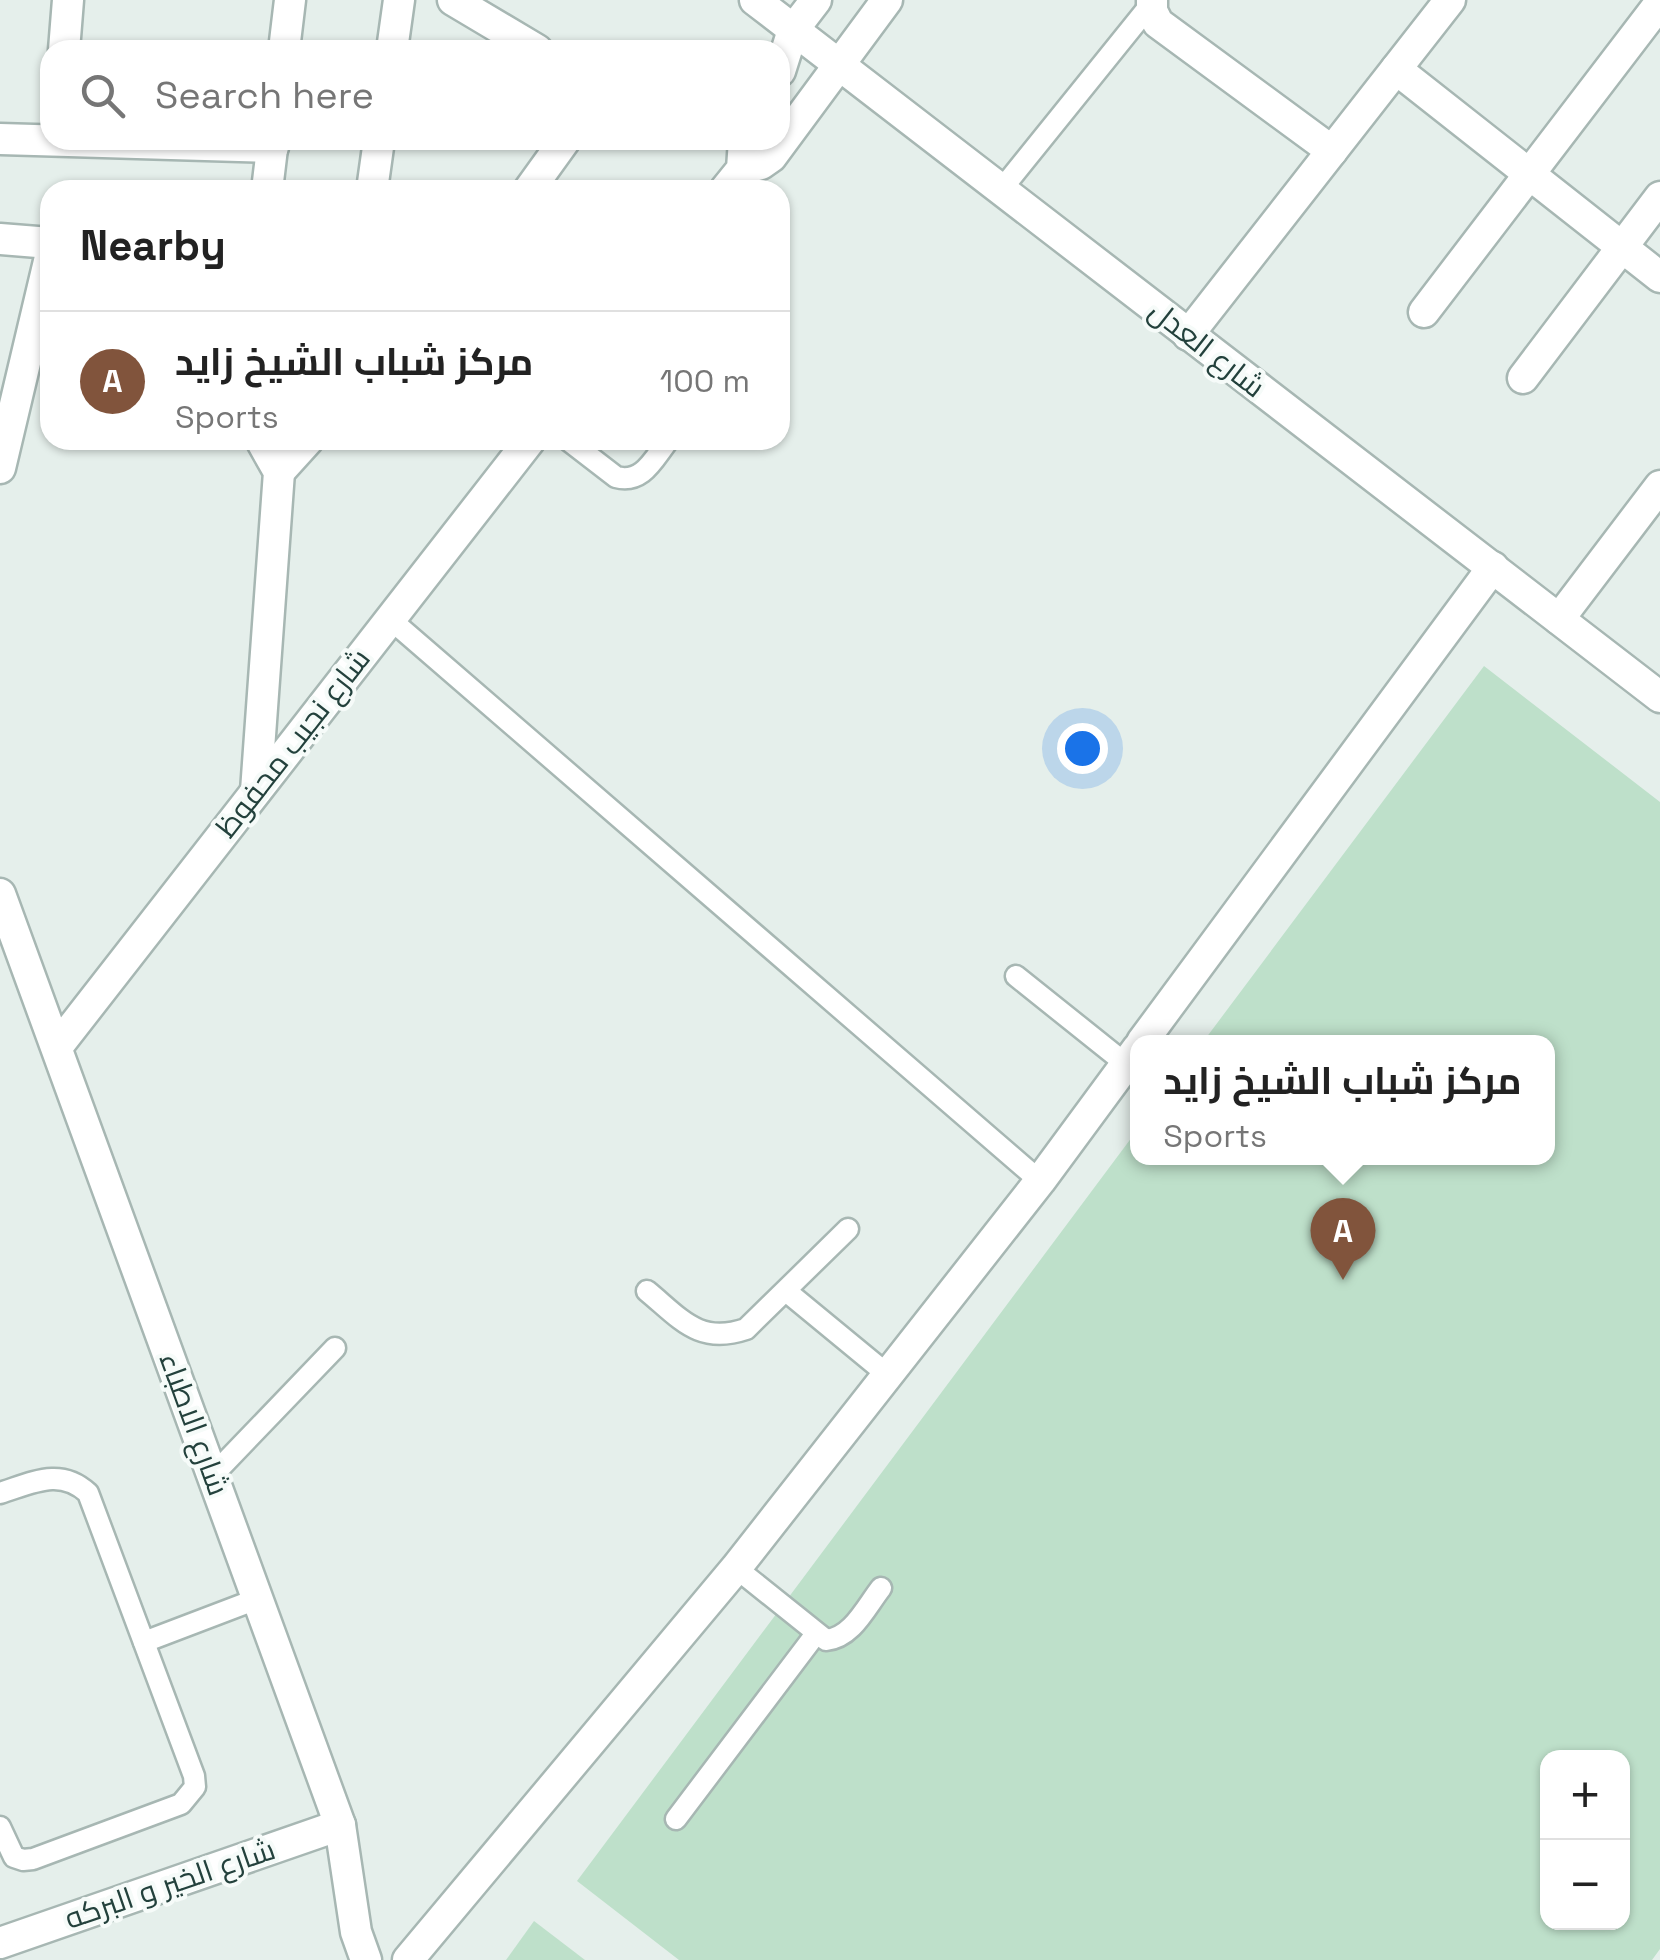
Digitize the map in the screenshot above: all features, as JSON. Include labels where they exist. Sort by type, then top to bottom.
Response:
[{"type":"street","points":[[65,40],[68,0]]},
{"type":"street","points":[[285,40],[290,0]]},
{"type":"street","points":[[393,40],[399,0]]},
{"type":"street","points":[[452,0],[520,40]]},
{"type":"street","name":"شارع العدل","points":[[755,0],[1660,697]]},
{"type":"street","points":[[790,41],[816,0]]},
{"type":"street","points":[[790,131],[887,0]]},
{"type":"street","points":[[1188,335],[1450,0]]},
{"type":"street","points":[[1152,2],[1158,23],[1332,151]]},
{"type":"street","points":[[1424,312],[1656,5]]},
{"type":"street","points":[[1396,69],[1660,276]]},
{"type":"street","points":[[0,139],[40,140]]},
{"type":"street","points":[[268,180],[272,150]]},
{"type":"street","points":[[373,180],[378,150]]},
{"type":"street","points":[[536,180],[558,150]]},
{"type":"street","points":[[737,166],[761,164],[775,150]]},
{"type":"street","points":[[1523,378],[1660,197]]},
{"type":"street","points":[[0,239],[40,242]]},
{"type":"street","points":[[0,468],[40,300]]},
{"type":"street","points":[[256,792],[279,472],[267,450]]},
{"type":"street","points":[[279,472],[299,450]]},
{"type":"street","name":"شارع نجيب محفوظ","points":[[56,1047],[522,450]]},
{"type":"street","points":[[1559,619],[1660,486]]},
{"type":"street","points":[[1147,1035],[1493,568]]},
{"type":"street","name":"شارع الاطباء","points":[[0,894],[340,1826],[356,1932],[366,1960]]},
{"type":"street","points":[[408,1960],[736,1568],[1040,1181],[1130,1058]]},
{"type":"street","name":"شارع الخير و البركه","points":[[0,1942],[340,1826]]},
{"type":"lane","points":[[1002,190],[1152,2]]},
{"type":"lane","points":[[581,450],[616,477],[626,479],[643,472],[661,450]]},
{"type":"lane","points":[[390,619],[1040,1181]]},
{"type":"lane","points":[[1016,976],[1130,1048]]},
{"type":"lane","points":[[647,1291],[695,1330],[729,1335],[746,1330],[848,1229]]},
{"type":"lane","points":[[786,1291],[888,1375]]},
{"type":"lane","points":[[213,1475],[336,1348]]},
{"type":"lane","points":[[0,1494],[61,1477],[88,1492],[195,1787],[181,1804],[34,1859],[14,1856],[0,1828]]},
{"type":"lane","points":[[736,1568],[826,1640],[846,1633],[881,1588]]},
{"type":"lane","points":[[144,1642],[257,1600]]},
{"type":"lane","points":[[676,1819],[815,1635]]},
{"type":"green space","points":[[1484,666],[1660,802],[1660,1949],[1652,1960],[679,1960],[577,1881],[1130,1140],[1130,1165],[1555,1165],[1555,1035],[1208,1035]]},
{"type":"green space","points":[[534,1921],[585,1960],[506,1960]]},
{"type":"place","name":"مركز شباب الشيخ زايد","points":[[1343,1280]]}]
